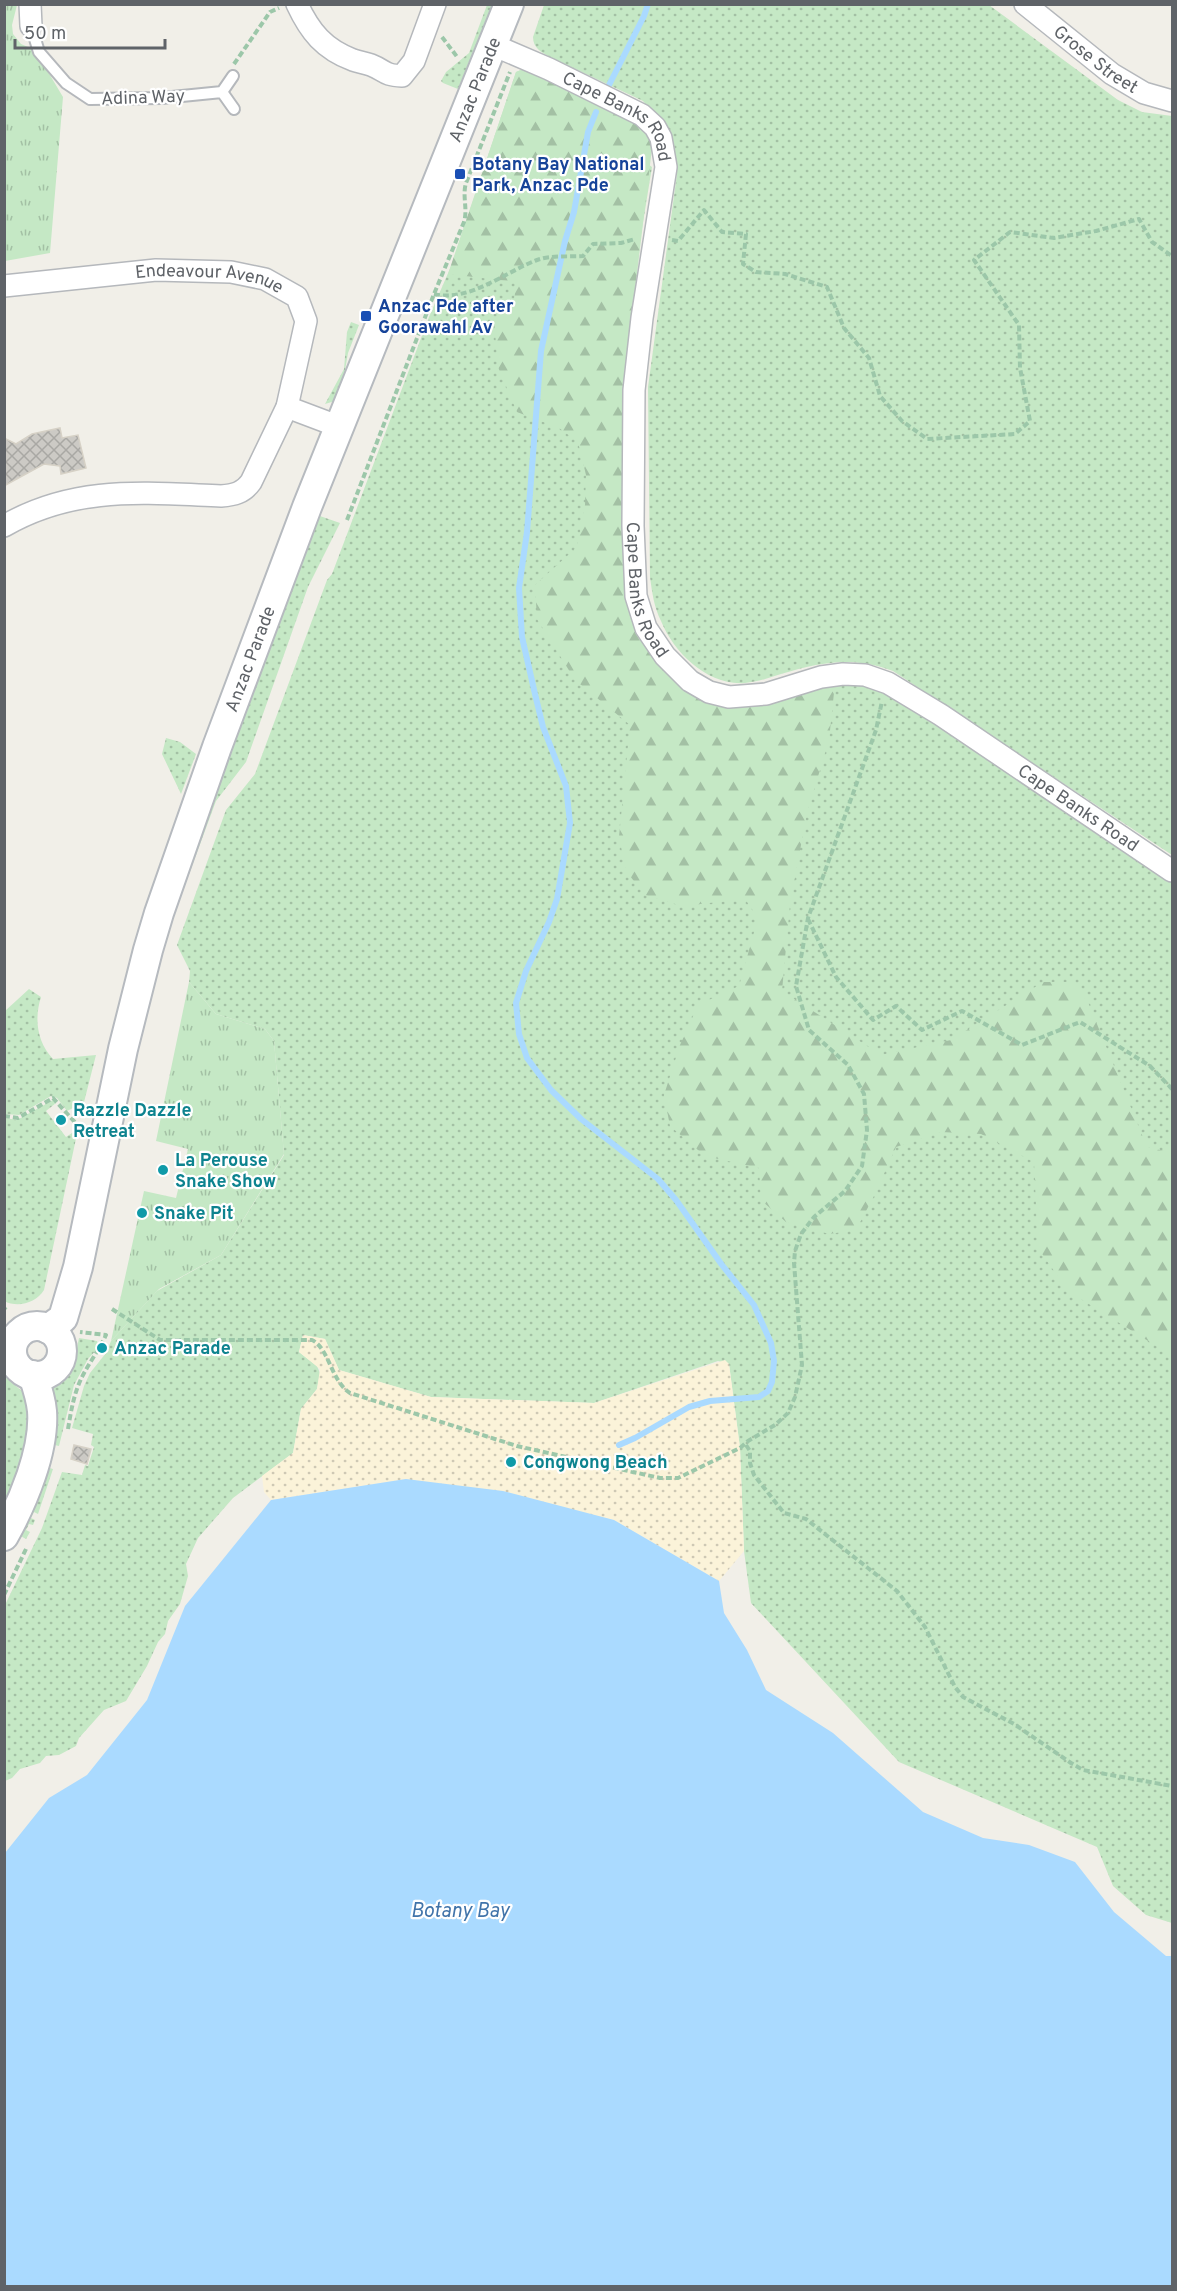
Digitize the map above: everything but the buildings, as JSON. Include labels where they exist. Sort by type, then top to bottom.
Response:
[{"type":"main road","name":"Anzac Parade","points":[[48,1329],[63,1318],[78,1267],[116,1080],[147,950],[159,913],[307,507],[509,4]]},
{"type":"main road","points":[[8,1321],[20,1333],[30,1328],[41,1327],[57,1336],[61,1343],[61,1359],[52,1371],[33,1375],[22,1370],[15,1361],[8,1321]]},
{"type":"main road","points":[[4,1536],[28,1483],[40,1441],[42,1410],[33,1375]]},
{"type":"street","points":[[30,4],[31,26]]},
{"type":"street","points":[[297,4],[316,38],[330,48],[353,60],[374,66],[386,75],[402,76],[414,61],[435,4]]},
{"type":"street","name":"Grose Street","points":[[1025,4],[1112,74],[1144,93],[1173,101]]},
{"type":"street","name":"Cape Banks Road","points":[[493,45],[608,97],[642,115],[655,127],[662,138],[666,167],[642,318],[634,390],[633,526],[636,596],[646,628],[665,656],[690,681],[709,692],[729,697],[766,694],[820,677],[843,674],[865,675],[888,683],[941,715],[1173,871]]},
{"type":"street","name":"Endeavour Avenue","points":[[4,286],[156,270],[231,272],[266,279],[297,297],[306,321],[287,407],[251,482],[238,494],[221,496],[141,492],[95,495],[50,506],[4,526]]},
{"type":"street","points":[[287,407],[340,427]]},
{"type":"lane","name":"Adina Way","points":[[31,26],[39,52],[66,83],[90,99],[162,98],[222,93]]},
{"type":"lane","points":[[232,76],[222,93],[234,109]]},
{"type":"path","points":[[232,76],[234,60],[270,12],[288,4]]},
{"type":"path","points":[[347,520],[466,214],[464,191],[466,183],[512,68]]},
{"type":"path","points":[[434,294],[445,297],[481,287],[539,259],[583,256],[593,243],[621,243],[628,239],[655,238],[678,241],[704,210],[722,232],[746,234],[743,264],[756,272],[785,274],[827,287],[844,328],[869,358],[880,396],[902,421],[927,439],[1015,434],[1030,420],[1020,368],[1018,325],[974,260],[1010,232],[1054,238],[1096,231],[1139,219],[1152,242],[1173,256]]},
{"type":"path","points":[[112,1310],[160,1340],[312,1340],[320,1347],[339,1384],[350,1393],[528,1449],[674,1479],[746,1445],[780,1421],[788,1413],[795,1397],[802,1365],[795,1251],[801,1234],[814,1217],[845,1191],[859,1172],[862,1166],[867,1130],[864,1094],[848,1065],[809,1029],[796,986],[808,918],[876,730],[881,703],[888,683]]},
{"type":"path","points":[[808,918],[836,977],[873,1020],[896,1005],[922,1030],[962,1011],[1022,1045],[1080,1022],[1150,1066],[1173,1089]]},
{"type":"path","points":[[4,1116],[18,1118],[53,1098],[81,1129]]},
{"type":"path","points":[[746,1445],[750,1451],[750,1463],[754,1475],[784,1513],[806,1519],[901,1595],[918,1616],[938,1650],[955,1687],[967,1700],[1014,1724],[1083,1770],[1173,1786]]},
{"type":"green space","points":[[5,5],[17,5],[12,25],[13,34],[21,44],[35,50],[63,97],[50,253],[5,261]]},
{"type":"green space","points":[[487,5],[492,5],[458,89],[443,83],[441,81],[446,72],[469,53]]},
{"type":"green space","points":[[544,5],[989,5],[1118,100],[1142,112],[1172,116],[1172,855],[893,671],[864,663],[837,662],[810,666],[754,682],[731,683],[718,679],[694,665],[674,645],[657,610],[650,577],[648,387],[677,174],[674,145],[669,132],[643,101],[550,57],[538,49],[533,37]]},
{"type":"green space","points":[[523,69],[632,119],[647,132],[652,148],[625,374],[627,591],[639,636],[657,662],[690,690],[835,683],[829,740],[807,813],[790,904],[782,991],[881,1055],[951,1040],[1043,982],[1071,982],[1088,1002],[1147,1147],[1172,1153],[1172,1349],[1161,1349],[1068,1291],[1038,1248],[1034,1162],[981,1134],[941,1132],[896,1147],[856,1230],[829,1234],[786,1222],[761,1200],[759,1168],[705,1156],[670,1126],[664,1095],[680,1045],[698,1005],[739,986],[758,918],[745,899],[682,906],[645,895],[626,871],[619,837],[630,725],[575,680],[537,619],[535,585],[577,547],[585,505],[586,475],[578,442],[559,428],[517,412],[498,367],[494,320],[514,299],[517,282],[448,274],[516,72]]},
{"type":"green space","points":[[521,70],[652,167],[638,253],[625,374],[627,591],[639,636],[657,662],[696,694],[858,683],[889,692],[1172,881],[1172,1923],[1146,1915],[1113,1886],[1097,1847],[899,1762],[751,1603],[744,1551],[740,1448],[729,1364],[718,1361],[594,1403],[431,1397],[339,1370],[325,1339],[303,1335],[299,1352],[317,1366],[320,1373],[317,1389],[301,1409],[293,1453],[233,1498],[198,1538],[186,1564],[188,1576],[180,1604],[168,1621],[165,1634],[158,1642],[126,1701],[104,1710],[79,1738],[76,1746],[59,1755],[46,1756],[40,1763],[20,1769],[12,1778],[5,1781],[5,1605],[42,1528],[62,1472],[82,1475],[85,1465],[88,1466],[94,1447],[91,1445],[93,1434],[72,1428],[84,1386],[90,1373],[106,1353],[111,1341],[157,1291],[221,1255],[284,1155],[274,1041],[265,1029],[216,1014],[189,982],[190,971],[177,945],[226,810],[255,774],[327,580],[332,574],[429,317],[452,264],[516,72]]},
{"type":"green space","points":[[351,322],[359,325],[348,353],[341,393],[335,401],[325,404],[344,369],[347,332]]},
{"type":"green space","points":[[317,515],[340,523],[308,587],[246,762],[216,801],[171,923],[167,921]]},
{"type":"green space","points":[[166,738],[180,742],[196,754],[181,794],[162,754]]},
{"type":"green space","points":[[189,982],[216,1014],[265,1029],[274,1041],[284,1154],[221,1255],[159,1289],[111,1341],[144,1191],[176,1198],[188,1149],[156,1141]]},
{"type":"green space","points":[[29,989],[41,997],[38,1030],[43,1045],[53,1059],[96,1055],[82,1110],[73,1108],[67,1111],[57,1098],[51,1096],[19,1115],[5,1114],[5,1011]]},
{"type":"green space","points":[[53,1100],[56,1103],[46,1111],[66,1137],[78,1129],[44,1290],[32,1301],[21,1304],[9,1303],[4,1301],[5,1118],[17,1120]]},
{"type":"green space","points":[[79,1338],[97,1341],[99,1347],[88,1359],[74,1385],[59,1446],[46,1443],[52,1389],[61,1384],[71,1373]]},
{"type":"green space","points":[[5,1377],[28,1396],[36,1418],[5,1523]]},
{"type":"green space","points":[[41,1466],[53,1469],[38,1514],[34,1512],[31,1518],[35,1520],[33,1525],[29,1524],[26,1530],[30,1532],[26,1539],[15,1533]]},
{"type":"sand","name":"Congwong Beach","points":[[303,1335],[325,1339],[339,1370],[431,1397],[594,1403],[725,1360],[729,1364],[740,1448],[744,1551],[719,1581],[614,1520],[406,1479],[271,1500],[264,1492],[262,1476],[293,1453],[301,1409],[317,1389],[320,1369],[299,1352]]},
{"type":"water","name":"Botany Bay","points":[[406,1479],[503,1491],[614,1520],[719,1581],[724,1613],[747,1650],[766,1690],[833,1733],[923,1812],[983,1838],[1029,1845],[1075,1862],[1114,1912],[1166,1956],[1172,1956],[1172,2286],[5,2286],[5,1853],[49,1798],[87,1775],[147,1700],[185,1606],[271,1500]]},
{"type":"waterway","points":[[608,87],[648,4]]},
{"type":"waterway","points":[[596,112],[588,132],[574,212],[565,241],[541,351],[527,532],[519,588],[522,637],[543,727],[566,786],[570,823],[557,899],[526,971],[516,1003],[519,1034],[527,1058],[551,1090],[581,1119],[658,1179],[676,1200],[722,1265],[754,1305],[771,1343],[774,1361],[772,1382],[768,1391],[759,1397],[710,1401],[689,1407],[619,1445]]},
{"type":"place","name":"Botany Bay National Park, Anzac Pde","points":[[460,174]]},
{"type":"place","name":"Anzac Pde after Goorawahl Av","points":[[366,316]]},
{"type":"place","name":"Razzle Dazzle Retreat","points":[[61,1120]]},
{"type":"place","name":"La Perouse Snake Show","points":[[163,1170]]},
{"type":"place","name":"Snake Pit","points":[[142,1213]]},
{"type":"place","name":"Anzac Parade","points":[[102,1348]]},
{"type":"place","name":"Congwong Beach","points":[[511,1462]]}]
